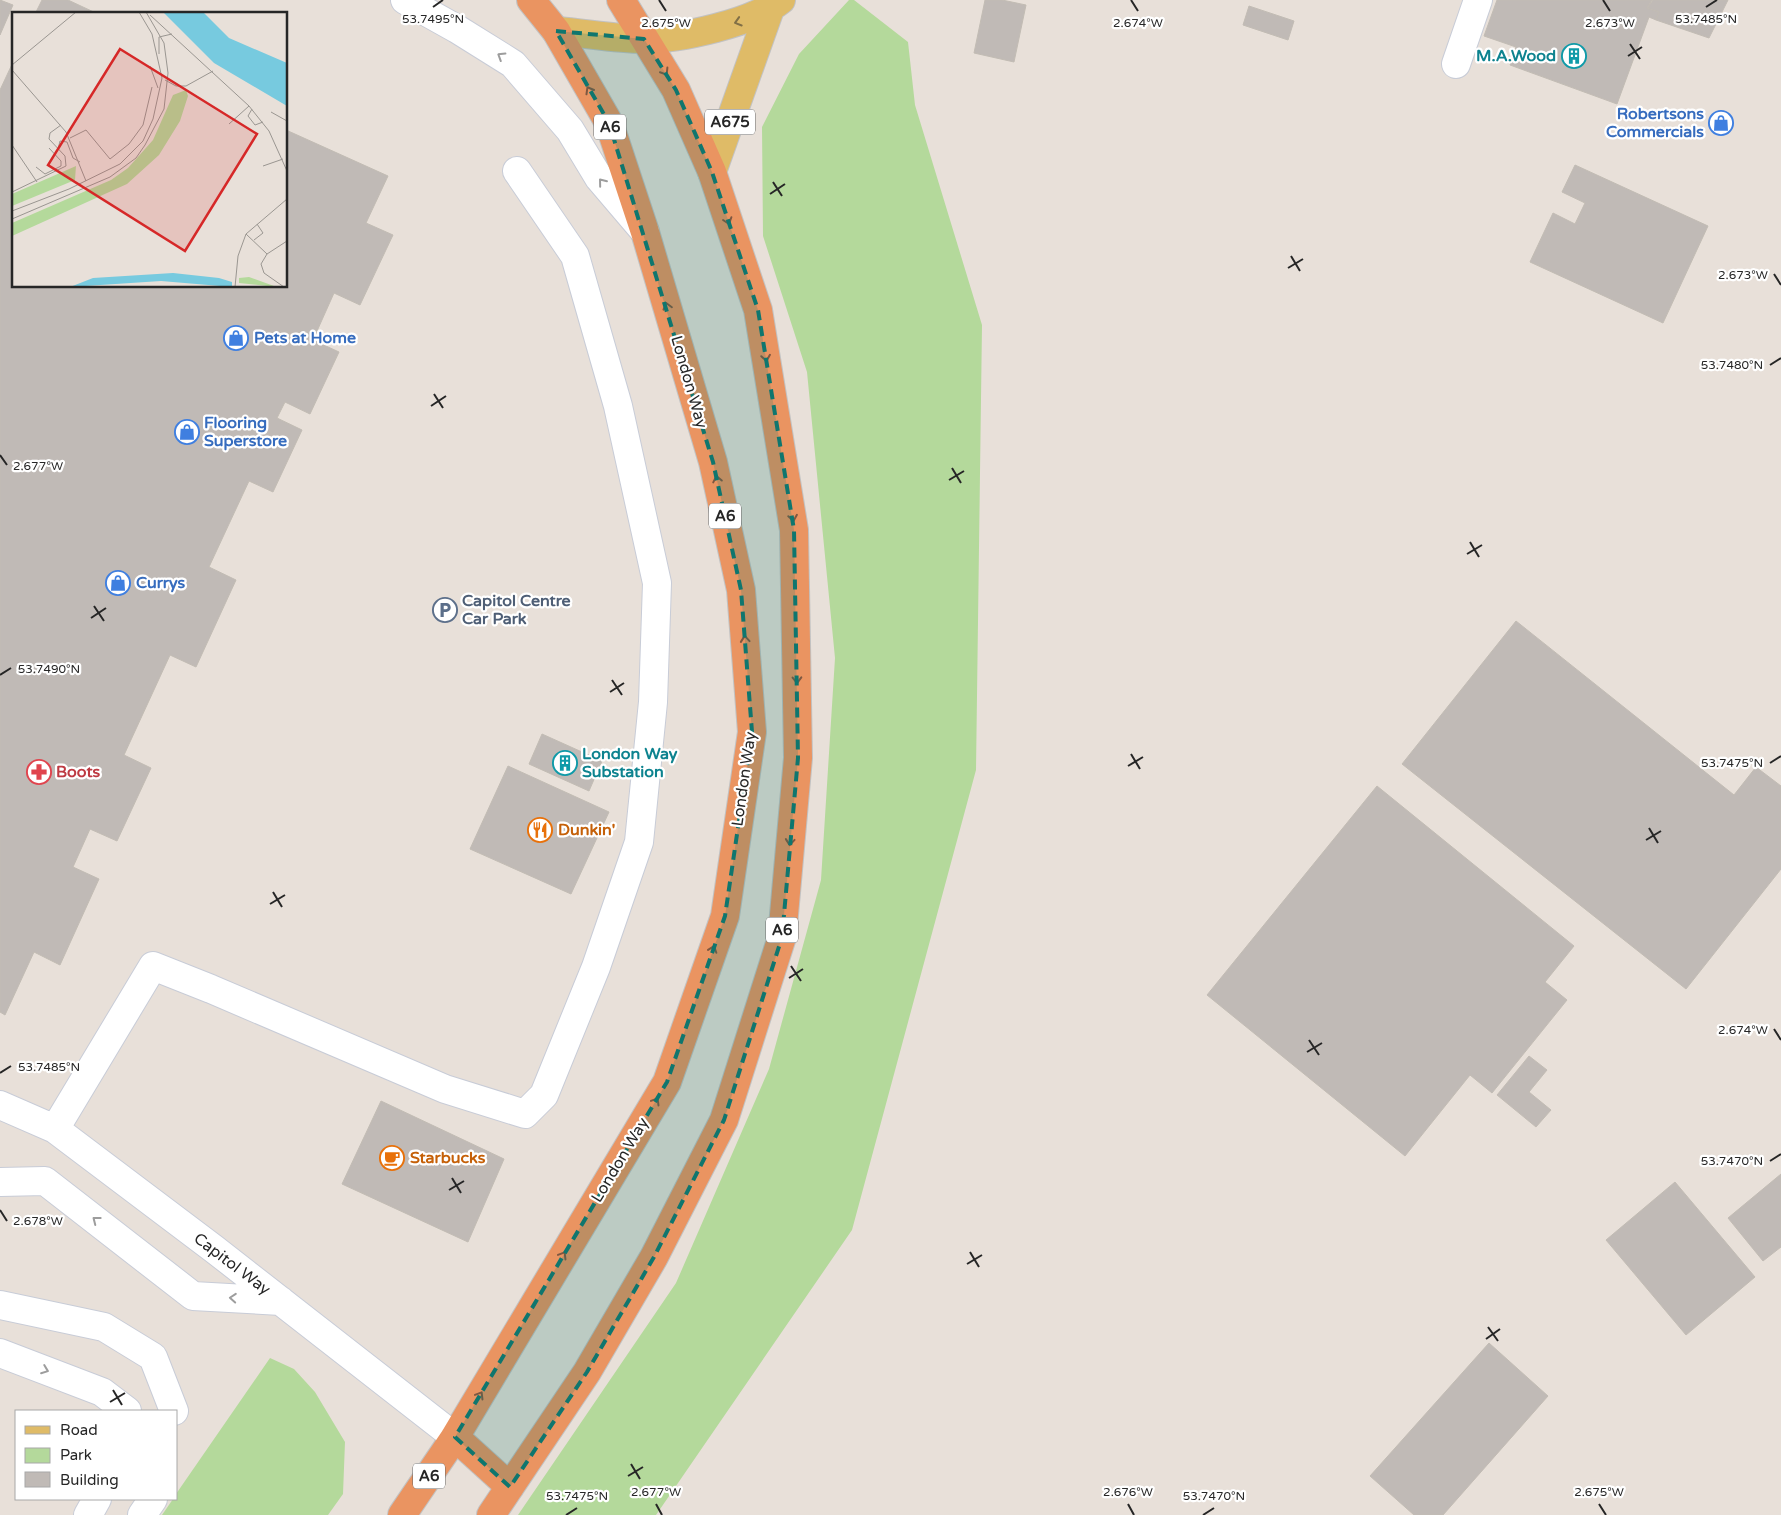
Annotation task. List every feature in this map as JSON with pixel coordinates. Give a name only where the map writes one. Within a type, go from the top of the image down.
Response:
[{"type":"highway","name":"London Way","points":[[402,1515],[455,1437],[667,1082],[725,916],[752,732],[741,590],[713,462],[645,232],[609,123],[556,31],[531,0]]},
{"type":"highway","name":"A6","points":[[491,1515],[587,1372],[649,1265],[724,1120],[782,937],[798,758],[794,530],[758,310],[712,172],[676,90],[622,0]]},
{"type":"highway","points":[[455,1437],[510,1487]]},
{"type":"main road","name":"A675","points":[[556,31],[644,39],[697,32],[741,22],[775,5]]},
{"type":"main road","name":"A675","points":[[712,172],[775,5]]},
{"type":"street","points":[[405,0],[457,29],[513,64],[570,130],[599,178],[645,232]]},
{"type":"street","points":[[1456,64],[1478,0]]},
{"type":"street","points":[[55,1129],[153,966],[445,1088],[525,1114],[544,1095],[596,966],[639,842],[653,702],[657,583],[618,406],[575,256],[518,171]]},
{"type":"street","name":"Capitol Way","points":[[0,1105],[55,1129],[455,1437]]},
{"type":"street","points":[[0,1182],[45,1181],[193,1296],[281,1302]]},
{"type":"street","points":[[3,1303],[104,1327],[154,1357],[174,1410]]},
{"type":"street","points":[[0,1353],[102,1392],[125,1410]]},
{"type":"street","points":[[88,1515],[96,1500]]},
{"type":"street","points":[[142,1515],[152,1500]]},
{"type":"highlighted area","points":[[556,31],[644,39],[676,90],[712,172],[758,310],[794,530],[798,758],[782,937],[724,1120],[654,1257],[587,1372],[510,1487],[455,1437],[667,1082],[725,916],[752,732],[741,590],[713,462],[609,123]]},
{"type":"green space","points":[[849,0],[854,0],[908,42],[915,105],[982,325],[976,770],[852,1230],[656,1515],[518,1515],[676,1283],[769,1069],[821,880],[835,658],[807,372],[763,236],[762,127],[799,54]]},
{"type":"green space","points":[[270,1358],[294,1369],[315,1392],[345,1442],[343,1494],[328,1515],[162,1515],[172,1500],[178,1500],[178,1491]]},
{"type":"building","points":[[0,0],[13,5],[0,35]]},
{"type":"building","points":[[42,0],[68,0],[94,12],[36,12]]},
{"type":"building","points":[[985,0],[1002,0],[1026,5],[1014,62],[974,53]]},
{"type":"building","name":"M.A.Wood","points":[[1497,0],[1652,0],[1647,8],[1659,12],[1656,20],[1649,17],[1617,104],[1510,65],[1516,47],[1484,36]]},
{"type":"building","points":[[1653,0],[1728,0],[1709,38],[1656,20],[1659,12],[1647,8]]},
{"type":"building","points":[[1249,6],[1294,21],[1288,40],[1243,25]]},
{"type":"building","points":[[12,64],[12,288],[288,288],[288,131],[388,176],[366,223],[393,235],[360,305],[334,293],[313,340],[339,352],[310,414],[285,402],[277,418],[302,430],[273,492],[249,481],[209,567],[236,580],[196,667],[170,655],[124,755],[151,768],[117,841],[90,829],[73,867],[99,879],[60,965],[34,952],[5,1015],[0,1012],[0,90]]},
{"type":"building","points":[[1575,165],[1708,226],[1663,323],[1530,262],[1553,213],[1575,224],[1585,203],[1562,192]]},
{"type":"building","points":[[1516,621],[1734,795],[1756,767],[1781,786],[1781,869],[1686,989],[1402,764]]},
{"type":"building","name":"London Way Substation","points":[[542,734],[602,761],[589,791],[529,764]]},
{"type":"building","name":"Dunkin'","points":[[508,766],[609,812],[571,894],[470,849]]},
{"type":"building","points":[[1377,786],[1574,946],[1545,982],[1567,1000],[1492,1093],[1470,1075],[1405,1156],[1207,995]]},
{"type":"building","points":[[1529,1056],[1547,1070],[1529,1092],[1551,1110],[1536,1127],[1497,1095]]},
{"type":"building","points":[[381,1101],[504,1159],[468,1242],[342,1184]]},
{"type":"building","points":[[1781,1174],[1781,1247],[1763,1261],[1728,1218]]},
{"type":"building","points":[[1675,1182],[1755,1277],[1686,1335],[1606,1240]]},
{"type":"building","points":[[1489,1343],[1548,1396],[1443,1515],[1414,1515],[1370,1476]]},
{"type":"place","name":"M.A.Wood","points":[[1574,56]]},
{"type":"place","name":"Robertsons Commercials","points":[[1721,123]]},
{"type":"place","name":"Pets at Home","points":[[236,338]]},
{"type":"place","name":"Flooring Superstore","points":[[187,432]]},
{"type":"place","name":"Currys","points":[[118,583]]},
{"type":"place","name":"Capitol Centre Car Park","points":[[445,610]]},
{"type":"place","name":"London Way Substation","points":[[565,763]]},
{"type":"place","name":"Boots","points":[[39,772]]},
{"type":"place","name":"Dunkin'","points":[[540,830]]},
{"type":"place","name":"Starbucks","points":[[392,1158]]}]
